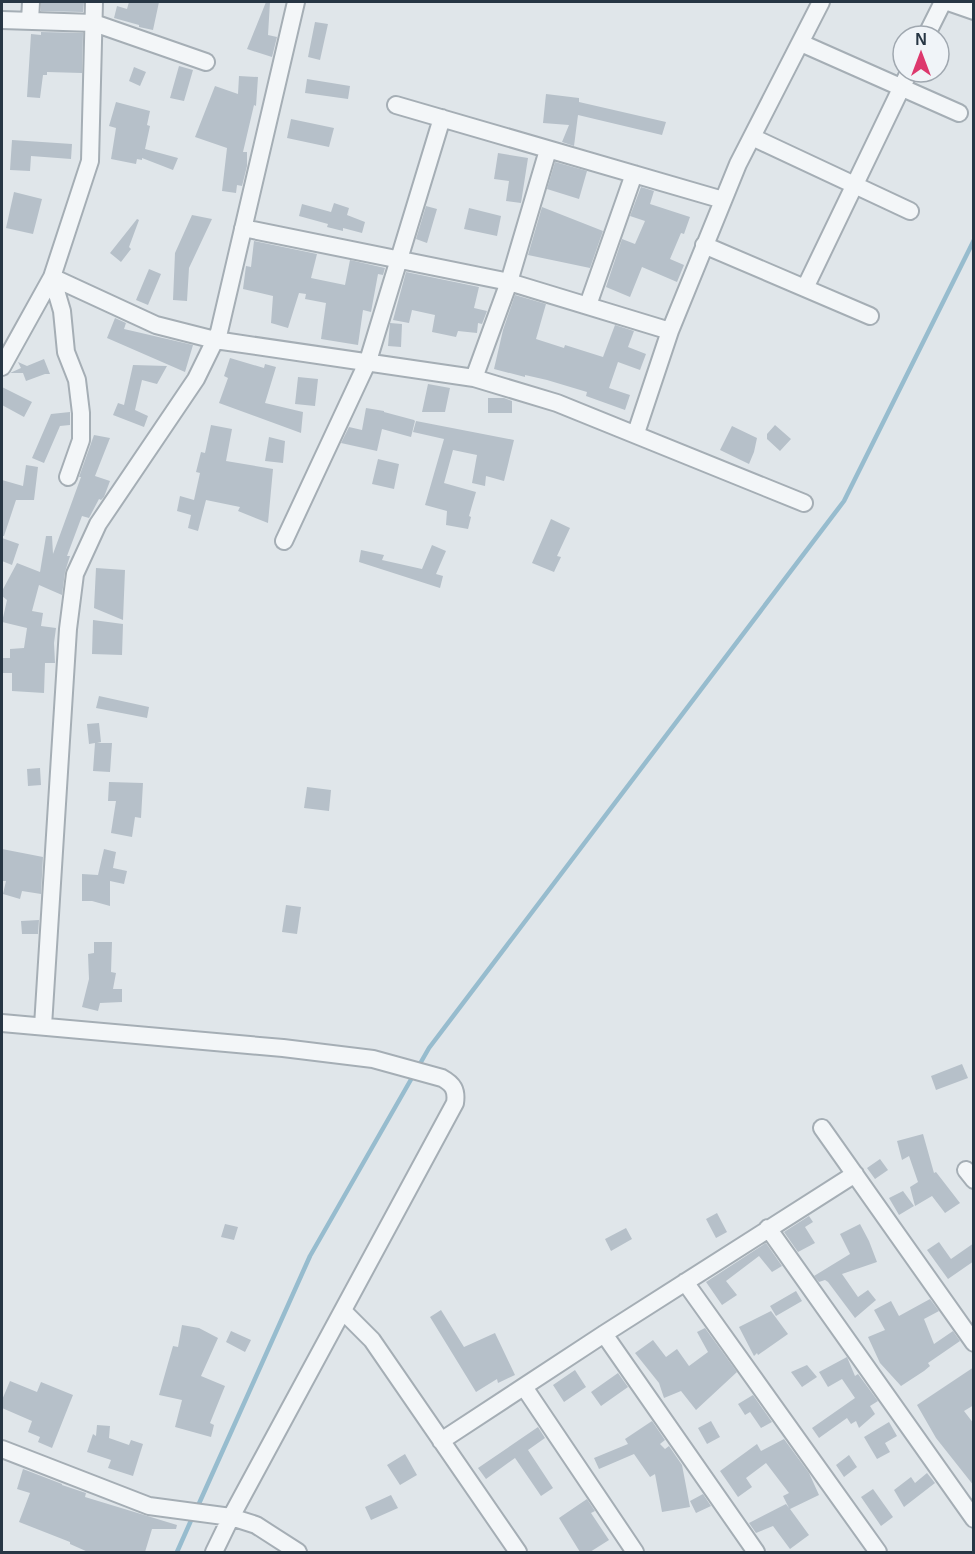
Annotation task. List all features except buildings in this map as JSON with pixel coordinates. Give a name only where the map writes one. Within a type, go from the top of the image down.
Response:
[{"type":"street","points":[[30,21],[31,2]]},
{"type":"street","points":[[2,367],[52,277],[90,162],[94,2]]},
{"type":"street","points":[[43,1026],[68,629],[75,574],[98,524],[196,379],[219,332],[296,2]]},
{"type":"street","points":[[636,433],[670,331],[738,164],[821,2]]},
{"type":"street","points":[[932,24],[943,2]]},
{"type":"street","points":[[948,2],[974,11]]},
{"type":"street","points":[[2,20],[94,23],[206,62]]},
{"type":"street","points":[[801,43],[959,113]]},
{"type":"street","points":[[805,288],[903,84]]},
{"type":"street","points":[[396,105],[723,200]]},
{"type":"street","points":[[284,541],[368,361],[442,118]]},
{"type":"street","points":[[752,137],[910,211]]},
{"type":"street","points":[[474,378],[509,282],[548,150]]},
{"type":"street","points":[[588,305],[634,174]]},
{"type":"street","points":[[243,228],[509,282],[670,331]]},
{"type":"street","points":[[704,245],[870,316]]},
{"type":"street","points":[[52,277],[156,325],[215,340],[474,378],[557,402],[804,502]]},
{"type":"street","points":[[52,277],[62,311],[66,352],[76,380],[81,413],[81,440],[68,477]]},
{"type":"street","points":[[2,1023],[283,1048],[373,1059],[442,1078],[452,1083],[456,1096],[455,1103],[214,1552]]},
{"type":"street","points":[[822,1128],[974,1343]]},
{"type":"street","points":[[441,1441],[855,1174]]},
{"type":"street","points":[[768,1228],[974,1519]]},
{"type":"street","points":[[685,1282],[878,1552]]},
{"type":"street","points":[[343,1311],[372,1340],[518,1552]]},
{"type":"street","points":[[604,1334],[756,1552]]},
{"type":"street","points":[[524,1387],[635,1552]]},
{"type":"street","points":[[2,1449],[149,1506],[231,1517],[256,1525],[298,1552]]},
{"type":"street","points":[[2,1462],[18,1455]]},
{"type":"waterway","points":[[197,1508],[310,1256],[429,1048],[844,501],[974,240]]},
{"type":"waterway","points":[[177,1552],[193,1516]]}]
